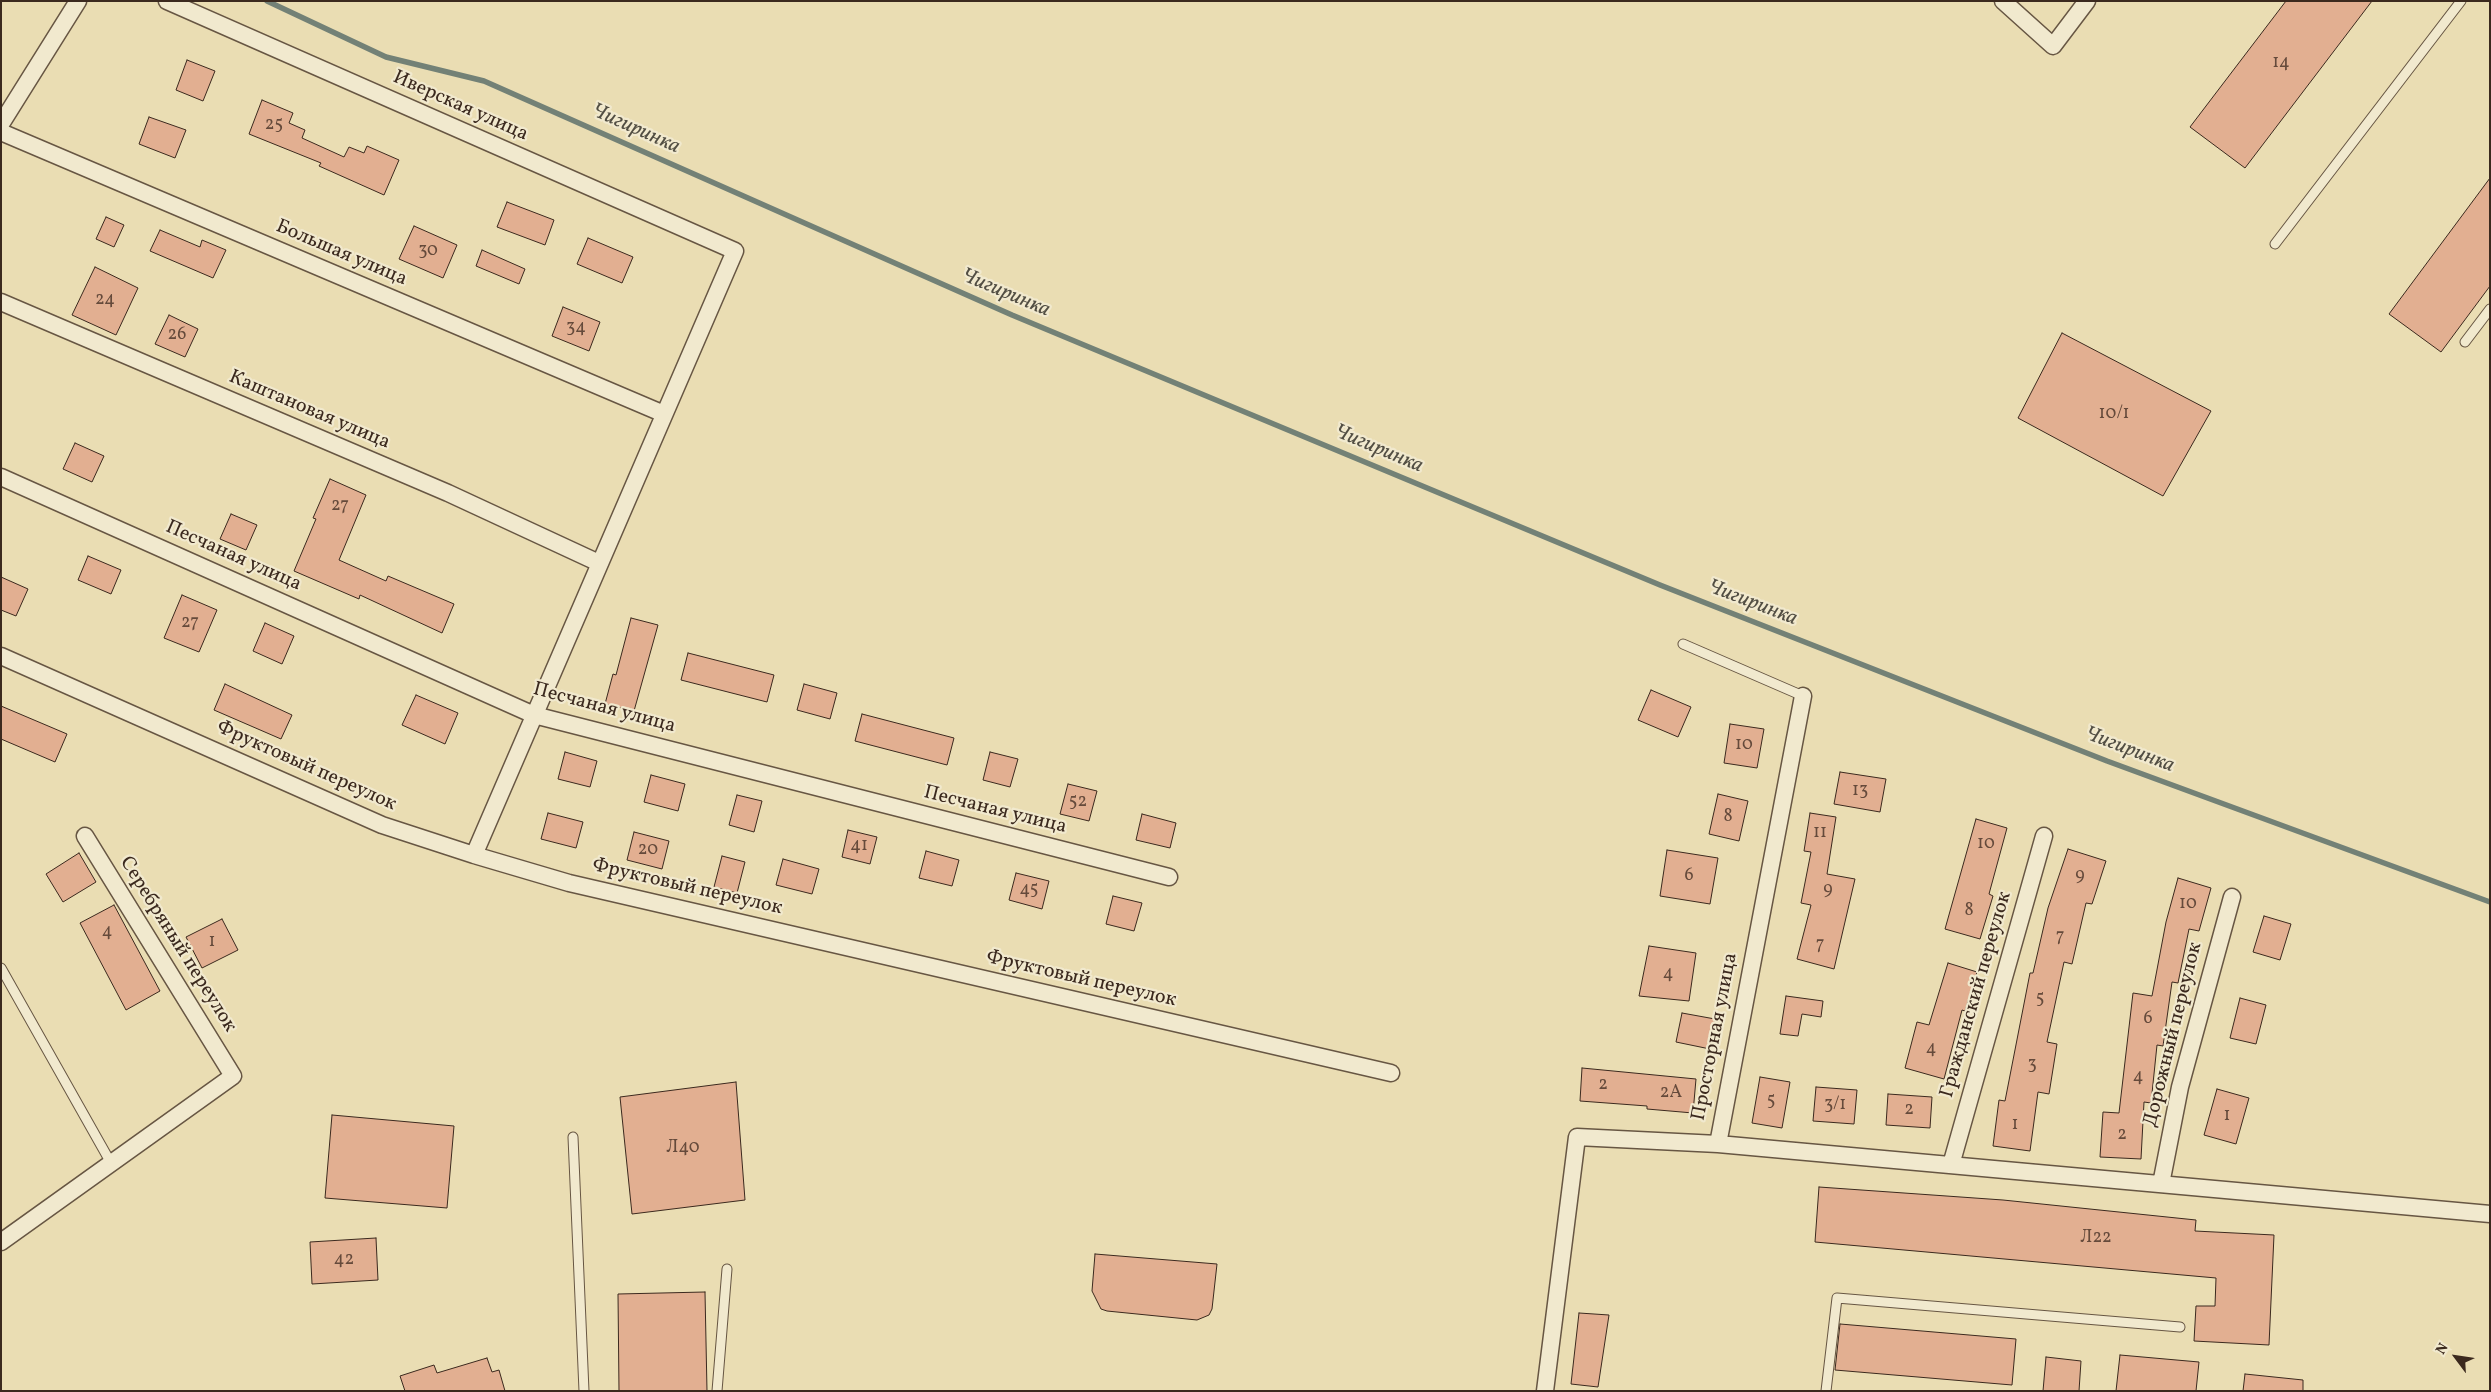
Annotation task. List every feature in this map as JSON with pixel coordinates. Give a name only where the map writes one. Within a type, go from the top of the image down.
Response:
[{"type":"street","points":[[1,124],[78,1]]},
{"type":"street","name":"Иверская улица","points":[[168,1],[734,251],[664,414]]},
{"type":"street","points":[[2003,1],[2053,46],[2087,1]]},
{"type":"street","name":"Большая улица","points":[[1,132],[664,414]]},
{"type":"street","name":"Каштановая улица","points":[[1,302],[448,493],[599,563]]},
{"type":"street","points":[[474,855],[664,414]]},
{"type":"street","name":"Песчаная улица","points":[[1,477],[534,715],[1168,877]]},
{"type":"street","name":"Фруктовый переулок","points":[[1,656],[382,825],[474,855],[569,883],[1391,1073]]},
{"type":"street","name":"Просторная улица","points":[[1545,1391],[1577,1137],[1718,1144],[1803,696]]},
{"type":"street","name":"Серебряный переулок","points":[[85,836],[233,1076],[111,1163]]},
{"type":"street","name":"Гражданский переулок","points":[[1951,1165],[2044,836]]},
{"type":"street","name":"Дорожный переулок","points":[[2161,1184],[2180,1087],[2232,897]]},
{"type":"street","points":[[1718,1144],[2490,1214]]},
{"type":"street","points":[[1,1242],[111,1163]]},
{"type":"lane","points":[[2275,244],[2461,1]]},
{"type":"lane","points":[[2465,342],[2490,309]]},
{"type":"lane","points":[[1683,644],[1803,696]]},
{"type":"lane","points":[[1,968],[111,1163]]},
{"type":"lane","points":[[574,1137],[584,1391]]},
{"type":"lane","points":[[717,1391],[728,1269]]},
{"type":"lane","points":[[1826,1391],[1837,1298],[2180,1327]]},
{"type":"building","points":[[2286,1],[2372,1],[2245,168],[2190,127]]},
{"type":"building","points":[[187,60],[215,71],[203,101],[176,90]]},
{"type":"building","points":[[262,100],[293,113],[289,123],[305,130],[302,138],[344,157],[349,147],[364,153],[367,146],[399,160],[384,195],[319,166],[321,163],[249,134]]},
{"type":"building","points":[[149,117],[186,130],[175,158],[139,144]]},
{"type":"building","points":[[2490,178],[2490,286],[2441,352],[2389,314]]},
{"type":"building","points":[[507,202],[554,220],[545,245],[497,227]]},
{"type":"building","points":[[106,217],[124,225],[114,247],[96,239]]},
{"type":"building","points":[[414,226],[457,245],[443,278],[399,259]]},
{"type":"building","points":[[160,230],[200,247],[202,240],[226,250],[213,278],[150,251]]},
{"type":"building","points":[[588,238],[633,257],[622,283],[577,264]]},
{"type":"building","points":[[482,250],[525,269],[519,284],[476,266]]},
{"type":"building","points":[[95,267],[138,288],[116,335],[72,315]]},
{"type":"building","points":[[563,307],[600,322],[589,351],[552,336]]},
{"type":"building","points":[[169,315],[198,329],[185,357],[155,344]]},
{"type":"building","points":[[2062,333],[2211,411],[2163,496],[2018,418]]},
{"type":"building","points":[[75,443],[104,456],[92,482],[63,469]]},
{"type":"building","points":[[330,479],[366,495],[339,560],[386,581],[388,576],[454,604],[442,633],[360,595],[359,599],[294,571],[316,519],[313,518]]},
{"type":"building","points":[[231,514],[257,525],[246,550],[220,539]]},
{"type":"building","points":[[88,556],[121,570],[111,594],[78,580]]},
{"type":"building","points":[[1,577],[28,589],[16,616],[1,610]]},
{"type":"building","points":[[182,595],[217,610],[199,652],[164,638]]},
{"type":"building","points":[[631,618],[658,625],[634,711],[605,704],[613,674],[616,675]]},
{"type":"building","points":[[265,623],[294,636],[282,664],[253,651]]},
{"type":"building","points":[[688,653],[774,675],[767,702],[681,680]]},
{"type":"building","points":[[225,684],[292,715],[281,739],[214,710]]},
{"type":"building","points":[[804,684],[837,693],[830,719],[797,710]]},
{"type":"building","points":[[1651,690],[1691,707],[1678,737],[1638,720]]},
{"type":"building","points":[[416,695],[458,713],[445,744],[402,725]]},
{"type":"building","points":[[1,706],[67,734],[55,762],[1,739]]},
{"type":"building","points":[[862,714],[954,738],[947,765],[855,741]]},
{"type":"building","points":[[1730,724],[1764,729],[1757,768],[1724,763]]},
{"type":"building","points":[[565,752],[597,761],[590,787],[558,779]]},
{"type":"building","points":[[990,752],[1018,759],[1010,787],[983,780]]},
{"type":"building","points":[[1840,772],[1886,779],[1880,812],[1834,804]]},
{"type":"building","points":[[651,775],[685,784],[678,811],[644,802]]},
{"type":"building","points":[[1068,784],[1097,791],[1089,821],[1060,814]]},
{"type":"building","points":[[1718,794],[1748,801],[1739,841],[1709,834]]},
{"type":"building","points":[[737,795],[762,801],[754,832],[729,825]]},
{"type":"building","points":[[548,813],[583,822],[576,848],[541,839]]},
{"type":"building","points":[[1810,813],[1836,817],[1827,874],[1855,879],[1834,969],[1797,959],[1811,905],[1801,903],[1811,852],[1804,851]]},
{"type":"building","points":[[1142,814],[1176,823],[1170,848],[1136,840]]},
{"type":"building","points":[[1976,819],[2007,828],[1989,894],[1993,896],[1980,939],[1945,929]]},
{"type":"building","points":[[848,830],[877,837],[870,864],[842,857]]},
{"type":"building","points":[[634,832],[669,841],[662,869],[627,860]]},
{"type":"building","points":[[2068,849],[2106,861],[2092,904],[2086,903],[2072,964],[2064,962],[2047,1042],[2057,1044],[2049,1094],[2038,1092],[2030,1151],[1993,1146],[1999,1100],[2005,1101],[2030,973],[2033,973],[2048,908]]},
{"type":"building","points":[[1667,850],[1718,858],[1710,904],[1660,896]]},
{"type":"building","points":[[926,851],[959,860],[952,886],[919,878]]},
{"type":"building","points":[[79,853],[96,882],[63,902],[46,874]]},
{"type":"building","points":[[722,856],[745,862],[737,893],[714,887]]},
{"type":"building","points":[[783,859],[819,869],[812,894],[776,885]]},
{"type":"building","points":[[1016,873],[1049,881],[1042,909],[1009,900]]},
{"type":"building","points":[[2178,878],[2211,888],[2199,931],[2189,929],[2178,983],[2172,982],[2163,1046],[2157,1045],[2151,1103],[2144,1102],[2141,1159],[2100,1157],[2103,1112],[2119,1113],[2133,993],[2152,996],[2166,922]]},
{"type":"building","points":[[1113,896],[1142,903],[1134,931],[1106,924]]},
{"type":"building","points":[[114,905],[160,991],[126,1010],[80,923]]},
{"type":"building","points":[[2264,916],[2291,924],[2280,960],[2253,952]]},
{"type":"building","points":[[222,919],[238,950],[202,968],[186,937]]},
{"type":"building","points":[[1649,946],[1696,953],[1689,1001],[1639,996]]},
{"type":"building","points":[[1948,963],[1977,972],[1965,1011],[1962,1010],[1944,1079],[1905,1068],[1917,1022],[1929,1025]]},
{"type":"building","points":[[1786,996],[1823,1001],[1821,1017],[1802,1014],[1798,1036],[1780,1034]]},
{"type":"building","points":[[2240,998],[2266,1005],[2256,1044],[2230,1038]]},
{"type":"building","points":[[1682,1013],[1715,1019],[1710,1049],[1676,1042]]},
{"type":"building","points":[[1582,1068],[1696,1079],[1693,1113],[1647,1109],[1647,1106],[1580,1101]]},
{"type":"building","points":[[1760,1077],[1790,1082],[1782,1128],[1752,1123]]},
{"type":"building","points":[[736,1082],[745,1200],[632,1214],[620,1097]]},
{"type":"building","points":[[1816,1087],[1857,1090],[1854,1124],[1813,1121]]},
{"type":"building","points":[[2217,1089],[2249,1098],[2236,1144],[2204,1135]]},
{"type":"building","points":[[1888,1094],[1932,1097],[1930,1128],[1886,1125]]},
{"type":"building","points":[[332,1115],[454,1126],[447,1208],[325,1198]]},
{"type":"building","points":[[1819,1187],[2003,1200],[2196,1220],[2195,1231],[2274,1235],[2269,1345],[2194,1341],[2196,1306],[2215,1306],[2216,1278],[1815,1242]]},
{"type":"building","points":[[376,1238],[378,1280],[312,1284],[310,1242]]},
{"type":"building","points":[[1095,1254],[1217,1264],[1212,1309],[1209,1315],[1197,1320],[1101,1309],[1092,1291]]},
{"type":"building","points":[[705,1292],[707,1391],[619,1391],[618,1294]]},
{"type":"building","points":[[1579,1313],[1609,1315],[1598,1387],[1571,1384]]},
{"type":"building","points":[[1840,1324],[2016,1339],[2012,1385],[1835,1370]]},
{"type":"building","points":[[2120,1355],[2199,1362],[2196,1391],[2116,1391]]},
{"type":"building","points":[[2046,1357],[2081,1361],[2079,1391],[2043,1391]]},
{"type":"building","points":[[487,1358],[492,1372],[499,1370],[505,1391],[405,1391],[400,1376],[434,1365],[437,1373]]},
{"type":"building","points":[[2245,1374],[2303,1380],[2303,1391],[2243,1391]]},
{"type":"waterway","name":"Чигиринка","points":[[267,1],[386,57],[484,81],[1012,315],[1660,585],[2107,761],[2490,902]]}]
